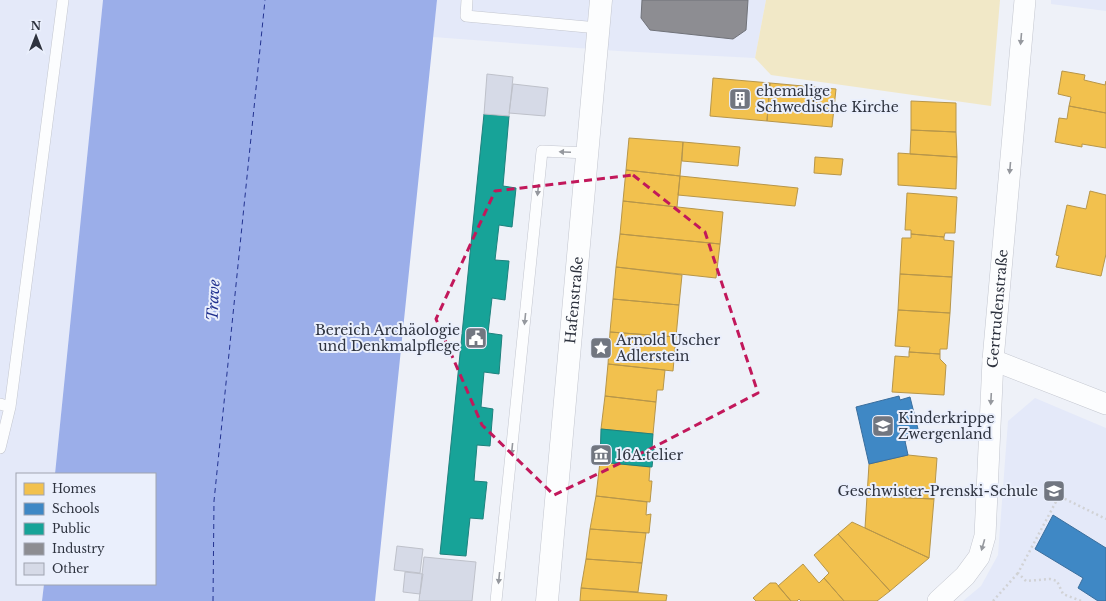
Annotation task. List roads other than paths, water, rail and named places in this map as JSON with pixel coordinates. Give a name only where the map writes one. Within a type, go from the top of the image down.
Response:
[{"type":"main road","name":"Hafenstraße","points":[[547,601],[601,0]]},
{"type":"street","name":"Gertrudenstraße","points":[[938,601],[965,576],[979,557],[985,536],[992,360],[1025,0]]},
{"type":"street","points":[[992,360],[1106,404]]},
{"type":"lane","points":[[0,448],[63,0]]},
{"type":"lane","points":[[467,0],[466,16],[598,28]]},
{"type":"lane","points":[[496,601],[542,151],[587,153]]},
{"type":"water","name":"Trave","points":[[103,0],[437,0],[375,601],[42,601],[44,585],[156,585],[156,473],[55,473]]},
{"type":"place","name":"ehemalige Schwedische Kirche","points":[[740,99]]},
{"type":"place","name":"Bereich Archäologie und Denkmalpflege","points":[[476,338]]},
{"type":"place","name":"Arnold Uscher Adlerstein","points":[[601,348]]},
{"type":"place","name":"Kinderkrippe Zwergenland","points":[[883,426]]},
{"type":"place","name":"16A.telier","points":[[601,455]]},
{"type":"place","name":"Geschwister-Prenski-Schule","points":[[1054,491]]}]
